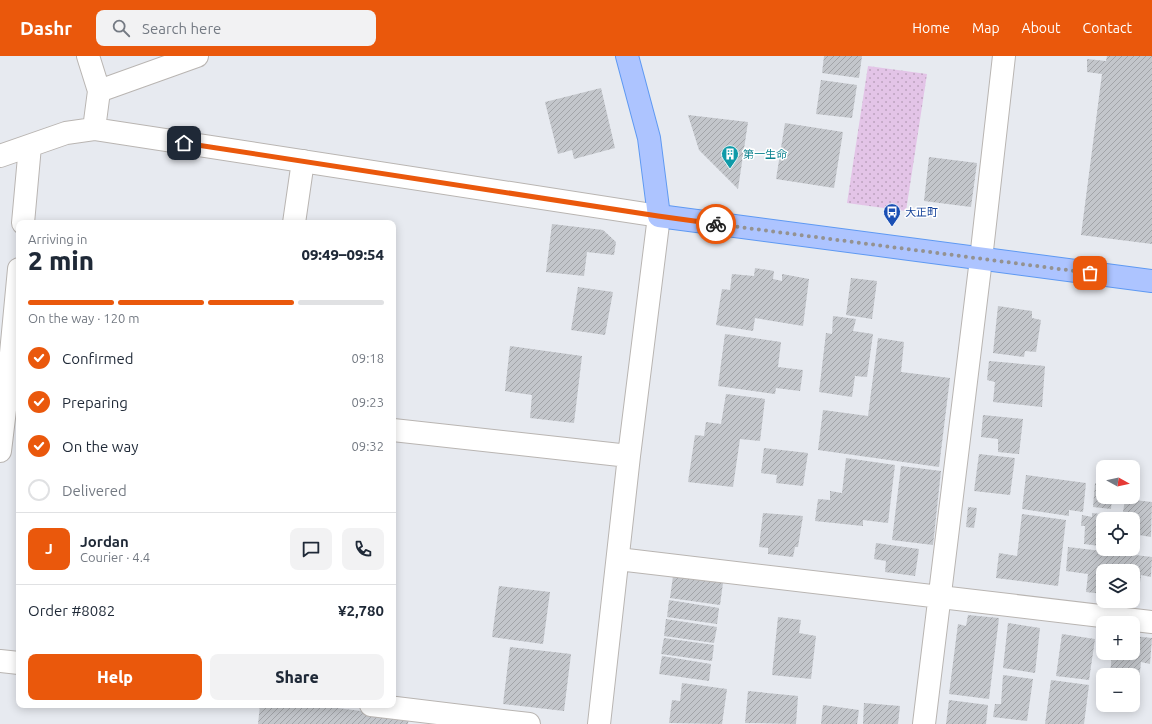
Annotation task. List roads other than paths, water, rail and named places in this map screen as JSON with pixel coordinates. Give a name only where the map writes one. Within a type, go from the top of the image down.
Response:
[{"type":"main road","points":[[626,56],[649,138],[658,216],[1152,281]]},
{"type":"street","points":[[88,56],[99,91],[94,129]]},
{"type":"street","points":[[99,91],[196,56]]},
{"type":"street","points":[[924,724],[981,259],[1004,56]]},
{"type":"street","points":[[0,156],[66,133],[94,129],[658,216],[628,456],[599,724]]},
{"type":"street","points":[[23,220],[30,146]]},
{"type":"street","points":[[294,220],[303,161]]},
{"type":"street","points":[[0,451],[14,385],[16,339]]},
{"type":"street","points":[[396,430],[628,456]]},
{"type":"street","points":[[618,559],[1152,622]]},
{"type":"street","points":[[0,660],[16,663]]},
{"type":"street","points":[[396,708],[529,724]]},
{"type":"place","name":"第一生命","points":[[730,169]]},
{"type":"place","name":"大正町","points":[[892,227]]}]
